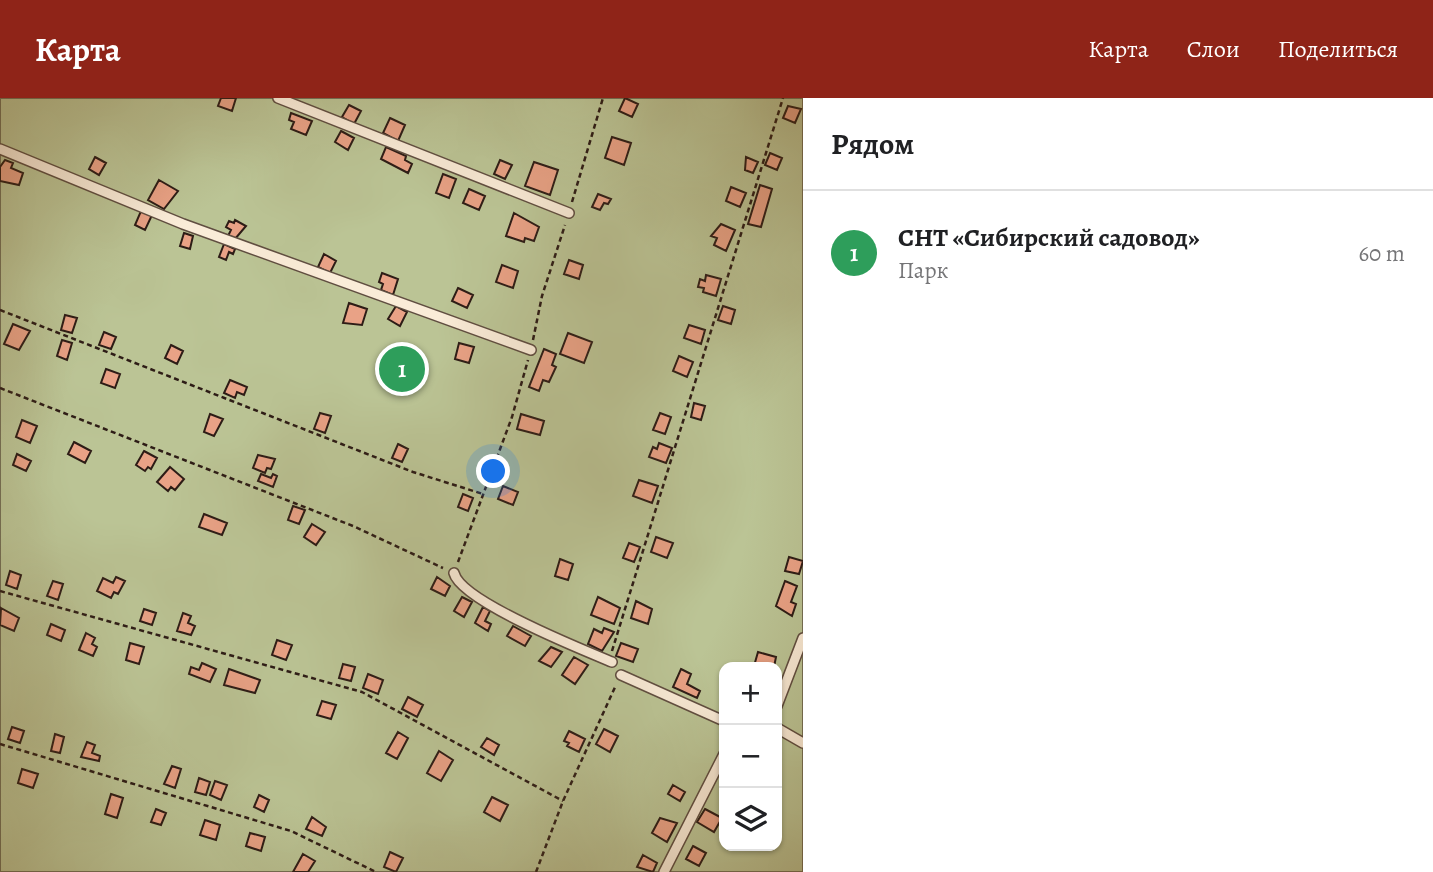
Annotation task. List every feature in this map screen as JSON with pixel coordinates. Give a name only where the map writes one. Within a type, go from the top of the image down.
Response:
[{"type":"lane","points":[[278,98],[569,213]]},
{"type":"lane","points":[[0,149],[183,224],[531,350]]},
{"type":"lane","points":[[454,573],[469,593],[564,643],[612,662]]},
{"type":"lane","points":[[782,693],[803,638]]},
{"type":"lane","points":[[621,675],[719,719]]},
{"type":"lane","points":[[782,731],[803,744]]},
{"type":"lane","points":[[664,872],[719,764]]},
{"type":"path","points":[[0,388],[353,526],[454,573],[512,417],[531,350],[542,296],[603,98]]},
{"type":"path","points":[[612,662],[612,648],[783,98]]},
{"type":"path","points":[[0,310],[414,472],[483,494]]},
{"type":"path","points":[[0,591],[362,692],[563,801]]},
{"type":"path","points":[[536,872],[563,801],[621,675]]},
{"type":"path","points":[[0,744],[291,831],[376,872]]},
{"type":"green space","points":[[0,98],[803,98],[803,872],[0,872]]},
{"type":"building","points":[[221,98],[236,98],[232,111],[218,106]]},
{"type":"building","points":[[625,98],[638,104],[632,117],[619,111]]},
{"type":"building","points":[[349,105],[361,111],[354,124],[342,117]]},
{"type":"building","points":[[788,106],[801,109],[795,123],[783,118]]},
{"type":"building","points":[[291,113],[312,121],[306,135],[291,129],[294,122],[289,120]]},
{"type":"building","points":[[390,118],[405,125],[398,141],[383,133]]},
{"type":"building","points":[[341,131],[354,138],[348,150],[335,142]]},
{"type":"building","points":[[612,137],[631,143],[624,165],[605,158]]},
{"type":"building","points":[[386,147],[406,156],[405,160],[412,164],[408,173],[381,159]]},
{"type":"building","points":[[770,153],[782,158],[777,170],[765,165]]},
{"type":"building","points":[[95,157],[106,163],[99,175],[89,169]]},
{"type":"building","points":[[746,157],[758,162],[753,173],[745,170]]},
{"type":"building","points":[[5,160],[13,163],[11,168],[23,173],[19,185],[0,181],[0,167]]},
{"type":"building","points":[[500,160],[512,165],[505,179],[494,174]]},
{"type":"building","points":[[534,162],[558,170],[550,195],[525,186]]},
{"type":"building","points":[[443,174],[456,179],[449,198],[436,193]]},
{"type":"building","points":[[159,180],[178,191],[164,209],[148,200]]},
{"type":"building","points":[[760,185],[772,189],[761,227],[748,224]]},
{"type":"building","points":[[731,187],[746,193],[740,207],[726,201]]},
{"type":"building","points":[[469,189],[485,196],[479,210],[463,203]]},
{"type":"building","points":[[598,194],[611,199],[608,204],[604,203],[600,210],[592,207]]},
{"type":"building","points":[[141,211],[152,215],[145,230],[135,225]]},
{"type":"building","points":[[514,213],[539,227],[534,241],[525,238],[524,242],[506,236]]},
{"type":"building","points":[[235,220],[246,226],[235,239],[228,236],[231,230],[226,227],[229,221],[234,223]]},
{"type":"building","points":[[721,224],[735,230],[726,251],[714,245],[717,238],[711,236]]},
{"type":"building","points":[[184,233],[193,236],[190,249],[180,246]]},
{"type":"building","points":[[224,244],[235,249],[233,254],[229,252],[226,260],[219,257]]},
{"type":"building","points":[[324,254],[336,261],[330,273],[318,267]]},
{"type":"building","points":[[569,260],[583,265],[579,279],[564,274]]},
{"type":"building","points":[[502,265],[518,271],[513,288],[496,282]]},
{"type":"building","points":[[382,273],[398,279],[393,295],[381,290],[383,284],[379,282]]},
{"type":"building","points":[[706,275],[721,279],[716,296],[703,292],[704,288],[698,287],[700,279],[705,281]]},
{"type":"building","points":[[458,288],[473,295],[467,308],[452,301]]},
{"type":"building","points":[[349,303],[367,309],[362,325],[343,323]]},
{"type":"building","points":[[396,306],[407,312],[400,326],[388,319]]},
{"type":"building","points":[[723,306],[735,310],[731,324],[718,320]]},
{"type":"building","points":[[65,315],[77,318],[72,333],[61,330]]},
{"type":"building","points":[[13,324],[30,331],[19,350],[4,344]]},
{"type":"building","points":[[689,325],[705,330],[701,344],[684,338]]},
{"type":"building","points":[[104,332],[116,337],[111,349],[99,345]]},
{"type":"building","points":[[568,333],[592,342],[584,363],[560,354]]},
{"type":"building","points":[[62,340],[72,343],[67,360],[57,356]]},
{"type":"building","points":[[459,343],[474,347],[469,363],[455,359]]},
{"type":"building","points":[[171,345],[183,351],[177,364],[165,358]]},
{"type":"building","points":[[544,349],[556,354],[552,365],[556,367],[549,382],[543,380],[539,391],[529,387]]},
{"type":"building","points":[[679,356],[693,362],[687,377],[673,371]]},
{"type":"building","points":[[106,369],[120,374],[115,388],[101,383]]},
{"type":"building","points":[[230,380],[247,387],[244,395],[237,392],[235,398],[224,393]]},
{"type":"building","points":[[694,403],[705,406],[701,420],[691,417]]},
{"type":"building","points":[[320,413],[331,416],[325,433],[314,429]]},
{"type":"building","points":[[660,413],[671,417],[665,434],[653,430]]},
{"type":"building","points":[[210,414],[223,419],[214,436],[204,432]]},
{"type":"building","points":[[521,414],[544,421],[540,435],[517,429]]},
{"type":"building","points":[[22,420],[37,426],[30,443],[16,437]]},
{"type":"building","points":[[74,442],[91,451],[85,463],[68,454]]},
{"type":"building","points":[[659,443],[672,448],[666,463],[649,457],[653,447],[657,449]]},
{"type":"building","points":[[398,444],[408,449],[402,462],[392,458]]},
{"type":"building","points":[[144,451],[157,458],[151,469],[148,467],[145,471],[136,465]]},
{"type":"building","points":[[17,454],[31,461],[26,471],[13,465]]},
{"type":"building","points":[[258,455],[275,459],[271,469],[267,468],[265,473],[253,468]]},
{"type":"building","points":[[170,467],[184,479],[175,490],[171,487],[168,491],[157,482]]},
{"type":"building","points":[[261,474],[271,478],[273,474],[277,476],[273,487],[258,481]]},
{"type":"building","points":[[639,480],[658,486],[652,503],[633,496]]},
{"type":"building","points":[[503,486],[518,492],[513,505],[498,499]]},
{"type":"building","points":[[463,494],[473,498],[468,511],[458,507]]},
{"type":"building","points":[[293,506],[305,510],[299,524],[288,520]]},
{"type":"building","points":[[204,514],[227,523],[222,535],[199,527]]},
{"type":"building","points":[[312,524],[325,532],[316,545],[304,537]]},
{"type":"building","points":[[656,537],[673,543],[667,558],[651,552]]},
{"type":"building","points":[[629,543],[640,547],[634,562],[623,558]]},
{"type":"building","points":[[789,557],[803,561],[799,574],[785,571]]},
{"type":"building","points":[[560,559],[573,564],[568,580],[555,576]]},
{"type":"building","points":[[10,571],[21,575],[17,589],[6,585]]},
{"type":"building","points":[[116,577],[125,581],[118,594],[114,592],[111,598],[97,591],[103,578],[113,583]]},
{"type":"building","points":[[437,577],[450,586],[445,596],[431,589]]},
{"type":"building","points":[[53,581],[63,584],[58,600],[47,596]]},
{"type":"building","points":[[785,581],[797,586],[791,602],[796,604],[792,616],[776,606]]},
{"type":"building","points":[[462,597],[472,602],[464,617],[454,611]]},
{"type":"building","points":[[598,597],[620,608],[614,624],[591,615]]},
{"type":"building","points":[[636,601],[652,609],[648,624],[631,618]]},
{"type":"building","points":[[483,607],[490,611],[485,621],[491,624],[488,631],[475,623]]},
{"type":"building","points":[[1,608],[19,618],[14,631],[0,625]]},
{"type":"building","points":[[144,609],[156,613],[152,625],[140,621]]},
{"type":"building","points":[[183,613],[191,616],[188,623],[195,626],[191,635],[177,631]]},
{"type":"building","points":[[51,624],[65,630],[61,641],[47,635]]},
{"type":"building","points":[[513,626],[531,636],[525,646],[507,636]]},
{"type":"building","points":[[604,628],[614,632],[602,651],[588,644],[594,629],[602,633]]},
{"type":"building","points":[[86,633],[95,638],[92,644],[97,647],[93,656],[79,650]]},
{"type":"building","points":[[277,640],[292,645],[286,660],[272,655]]},
{"type":"building","points":[[130,643],[144,647],[139,664],[126,660]]},
{"type":"building","points":[[621,643],[638,649],[633,662],[616,656]]},
{"type":"building","points":[[551,647],[562,652],[551,667],[539,661]]},
{"type":"building","points":[[758,652],[776,657],[775,662],[755,662]]},
{"type":"building","points":[[574,657],[588,665],[575,684],[562,675]]},
{"type":"building","points":[[202,663],[216,669],[210,682],[189,674],[191,667],[199,670]]},
{"type":"building","points":[[343,664],[355,667],[351,681],[339,678]]},
{"type":"building","points":[[229,669],[260,680],[255,693],[224,685]]},
{"type":"building","points":[[681,669],[691,674],[687,684],[700,691],[697,698],[673,687]]},
{"type":"building","points":[[368,674],[383,680],[378,694],[363,688]]},
{"type":"building","points":[[408,697],[423,705],[417,717],[402,709]]},
{"type":"building","points":[[322,701],[336,705],[331,719],[317,715]]},
{"type":"building","points":[[12,727],[24,731],[20,743],[8,739]]},
{"type":"building","points":[[604,729],[618,736],[610,752],[596,744]]},
{"type":"building","points":[[569,731],[585,739],[579,752],[567,746],[569,743],[564,741]]},
{"type":"building","points":[[398,732],[408,738],[397,759],[386,753]]},
{"type":"building","points":[[55,734],[64,737],[60,753],[51,751]]},
{"type":"building","points":[[487,738],[499,745],[494,755],[481,747]]},
{"type":"building","points":[[87,742],[95,745],[92,753],[100,756],[99,761],[81,757]]},
{"type":"building","points":[[439,751],[453,760],[441,781],[427,773]]},
{"type":"building","points":[[172,766],[181,769],[175,788],[164,784]]},
{"type":"building","points":[[22,769],[38,774],[33,788],[18,783]]},
{"type":"building","points":[[199,778],[210,782],[206,795],[195,792]]},
{"type":"building","points":[[215,781],[227,785],[221,800],[210,795]]},
{"type":"building","points":[[673,785],[685,792],[680,801],[668,794]]},
{"type":"building","points":[[111,794],[123,798],[117,818],[105,814]]},
{"type":"building","points":[[259,795],[269,800],[264,812],[254,807]]},
{"type":"building","points":[[492,797],[508,805],[500,821],[484,812]]},
{"type":"building","points":[[156,809],[166,813],[161,825],[151,822]]},
{"type":"building","points":[[705,809],[719,816],[714,832],[697,822]]},
{"type":"building","points":[[312,817],[326,827],[322,836],[306,829]]},
{"type":"building","points":[[660,818],[677,823],[667,842],[652,833]]},
{"type":"building","points":[[205,820],[220,825],[216,840],[200,835]]},
{"type":"building","points":[[250,833],[265,837],[261,851],[246,846]]},
{"type":"building","points":[[693,846],[706,853],[699,866],[686,859]]},
{"type":"building","points":[[390,852],[403,858],[396,872],[384,867]]},
{"type":"building","points":[[303,854],[315,861],[308,872],[293,872]]},
{"type":"building","points":[[643,855],[657,863],[653,872],[637,867]]},
{"type":"place","name":"СНТ «Сибирский садовод»","points":[[402,369]]}]
